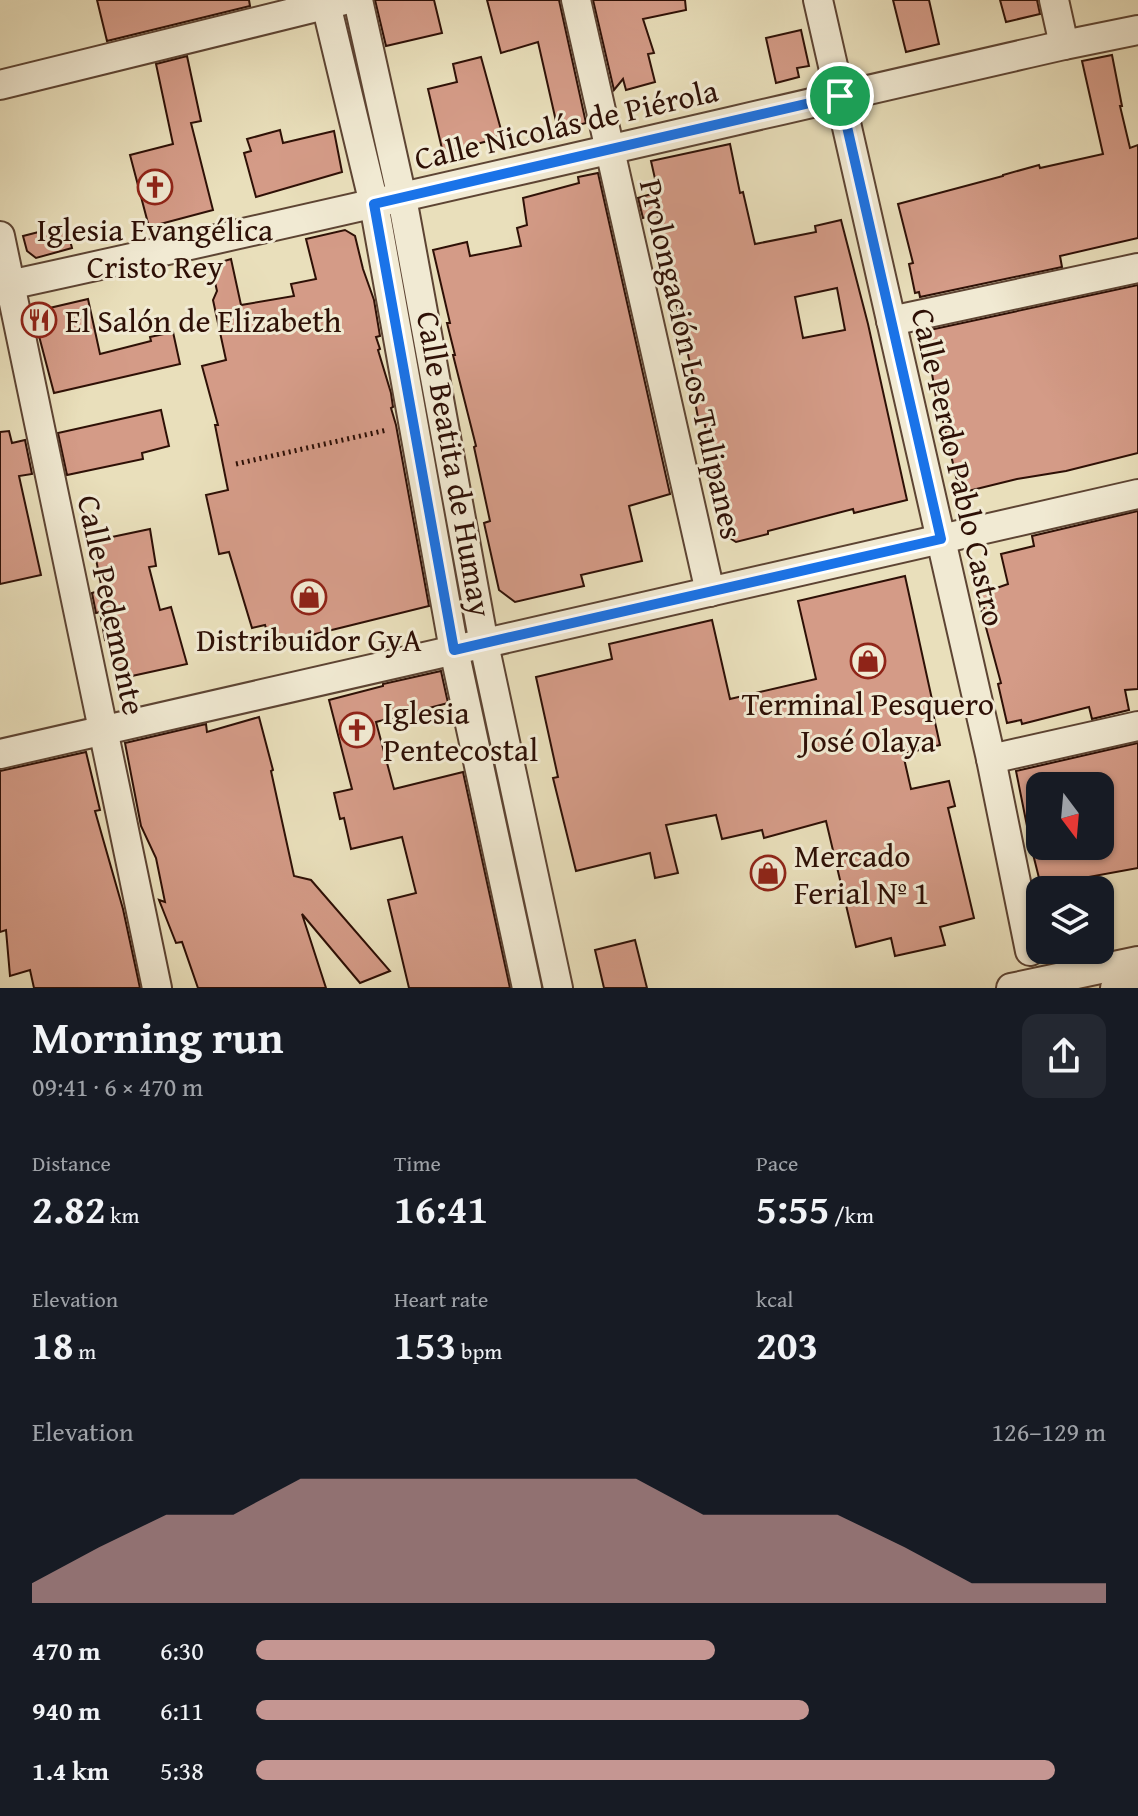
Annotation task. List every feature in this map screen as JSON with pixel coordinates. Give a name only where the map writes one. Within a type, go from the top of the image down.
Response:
[{"type":"street","name":"Calle Beatita de Humay","points":[[358,0],[402,198],[484,644],[558,988]]},
{"type":"street","name":"Prolongación Los Tulipanes","points":[[576,0],[710,592]]},
{"type":"street","name":"Calle Perdo Pablo Castro","points":[[818,0],[991,759],[1026,931]]},
{"type":"street","points":[[1054,0],[1064,45]]},
{"type":"street","name":"Calle Beatita de Humay","points":[[332,1],[374,204],[454,650],[527,988]]},
{"type":"street","points":[[0,85],[332,1]]},
{"type":"street","name":"Calle Nicolás de Piérola","points":[[5,286],[1138,30]]},
{"type":"street","name":"Calle Pedemonte","points":[[0,236],[5,286],[157,988]]},
{"type":"street","points":[[891,321],[1138,268]]},
{"type":"street","points":[[0,754],[1138,494]]},
{"type":"street","points":[[991,759],[1138,726]]},
{"type":"street","points":[[1026,964],[1020,987],[1054,983],[1138,961]]},
{"type":"street","points":[[1045,964],[1050,968],[1054,983]]},
{"type":"street","points":[[1115,988],[1138,984]]},
{"type":"path","points":[[236,464],[413,424]]},
{"type":"building","points":[[97,0],[249,0],[250,6],[107,41]]},
{"type":"building","points":[[375,0],[434,0],[442,33],[386,46]]},
{"type":"building","points":[[487,0],[559,0],[586,123],[558,130],[538,42],[501,53]]},
{"type":"building","points":[[593,0],[685,0],[686,10],[643,19],[654,53],[648,54],[655,82],[626,90],[623,79],[614,90]]},
{"type":"building","points":[[893,0],[929,0],[939,44],[906,52]]},
{"type":"building","points":[[1000,0],[1037,0],[1040,14],[1006,22]]},
{"type":"building","points":[[801,30],[809,66],[797,68],[799,77],[776,83],[766,38]]},
{"type":"building","points":[[1112,55],[1130,148],[1138,145],[1138,238],[1060,256],[1062,267],[920,297],[919,292],[915,293],[909,264],[913,263],[898,204],[1039,165],[1040,168],[1103,154],[1082,61]]},
{"type":"building","points":[[187,56],[201,121],[191,123],[213,210],[149,227],[130,155],[173,144],[156,64]]},
{"type":"building","points":[[481,57],[503,137],[443,153],[428,89],[457,82],[453,64]]},
{"type":"building","points":[[280,130],[283,143],[334,131],[342,172],[256,197],[244,153],[251,151],[247,139]]},
{"type":"building","points":[[730,144],[755,244],[816,232],[815,226],[841,220],[868,324],[907,500],[854,513],[853,509],[736,542],[720,532],[709,481],[716,479],[712,456],[703,417],[698,418],[693,390],[696,389],[674,294],[677,294],[657,214],[643,218],[638,198],[658,192],[651,161]],"holes":[[[837,288],[845,330],[803,338],[795,297]]]},
{"type":"building","points":[[598,173],[670,494],[629,506],[642,561],[581,575],[584,586],[515,602],[499,590],[484,523],[490,521],[476,446],[453,355],[447,323],[450,323],[433,250],[467,242],[470,256],[521,246],[517,228],[527,225],[523,198],[579,183],[578,177]]},
{"type":"building","points":[[66,225],[72,248],[36,258],[27,251],[23,236]]},
{"type":"building","points":[[345,230],[355,236],[374,300],[380,336],[376,337],[378,350],[391,393],[391,408],[429,606],[271,645],[265,625],[252,628],[229,552],[219,554],[206,495],[228,490],[215,425],[218,425],[202,366],[226,360],[213,300],[217,291],[211,265],[231,259],[241,305],[294,296],[291,284],[316,279],[306,239]]},
{"type":"building","points":[[1138,285],[1138,453],[960,493],[938,410],[925,331]]},
{"type":"building","points":[[88,299],[100,354],[173,332],[180,364],[54,393],[34,317],[41,310]]},
{"type":"building","points":[[161,410],[169,446],[142,453],[143,459],[67,475],[58,433]]},
{"type":"building","points":[[9,431],[12,443],[25,440],[32,474],[19,476],[41,575],[0,584],[0,432]]},
{"type":"building","points":[[1138,511],[1138,689],[1125,690],[1129,710],[1092,719],[1089,707],[1022,724],[1021,720],[1007,723],[998,684],[1001,683],[979,594],[1008,584],[1001,554],[1034,546],[1032,536]]},
{"type":"building","points":[[150,529],[156,566],[149,567],[160,610],[171,607],[187,664],[118,679],[109,639],[105,640],[100,612],[96,613],[92,593],[102,590],[96,559],[88,542]]},
{"type":"building","points":[[905,576],[940,745],[903,754],[911,789],[949,781],[955,806],[948,808],[974,918],[940,927],[945,945],[895,956],[891,938],[856,947],[826,821],[764,838],[762,830],[722,839],[716,815],[666,825],[678,873],[655,878],[650,853],[576,871],[553,778],[558,777],[536,677],[612,659],[609,644],[712,620],[730,699],[816,679],[798,601]]},
{"type":"building","points":[[441,671],[448,703],[376,722],[394,789],[463,772],[510,988],[409,988],[388,900],[416,893],[402,837],[351,849],[334,793],[352,789],[329,700]]},
{"type":"building","points":[[259,717],[294,876],[311,880],[390,971],[360,983],[302,914],[326,988],[198,988],[182,942],[176,943],[159,900],[165,902],[156,858],[141,826],[125,743],[206,724],[207,732]]},
{"type":"building","points":[[1138,743],[1138,868],[1094,876],[1038,876],[1034,860],[1114,860],[1114,772],[1026,772],[1026,821],[1016,771]]},
{"type":"building","points":[[86,752],[100,810],[95,811],[123,909],[140,988],[34,988],[30,970],[10,976],[6,930],[0,932],[0,771]]},
{"type":"building","points":[[635,940],[647,988],[604,988],[595,950]]},
{"type":"place","name":"Iglesia Evangélica Cristo Rey","points":[[155,187]]},
{"type":"place","name":"El Salón de Elizabeth","points":[[39,320]]},
{"type":"place","name":"Distribuidor GyA","points":[[309,597]]},
{"type":"place","name":"Terminal Pesquero José Olaya","points":[[868,661]]},
{"type":"place","name":"Iglesia Pentecostal","points":[[357,730]]},
{"type":"place","name":"Mercado Ferial Nº 1","points":[[768,873]]},
{"type":"route","points":[[840,96],[941,539],[454,650],[374,204],[840,96]]}]
